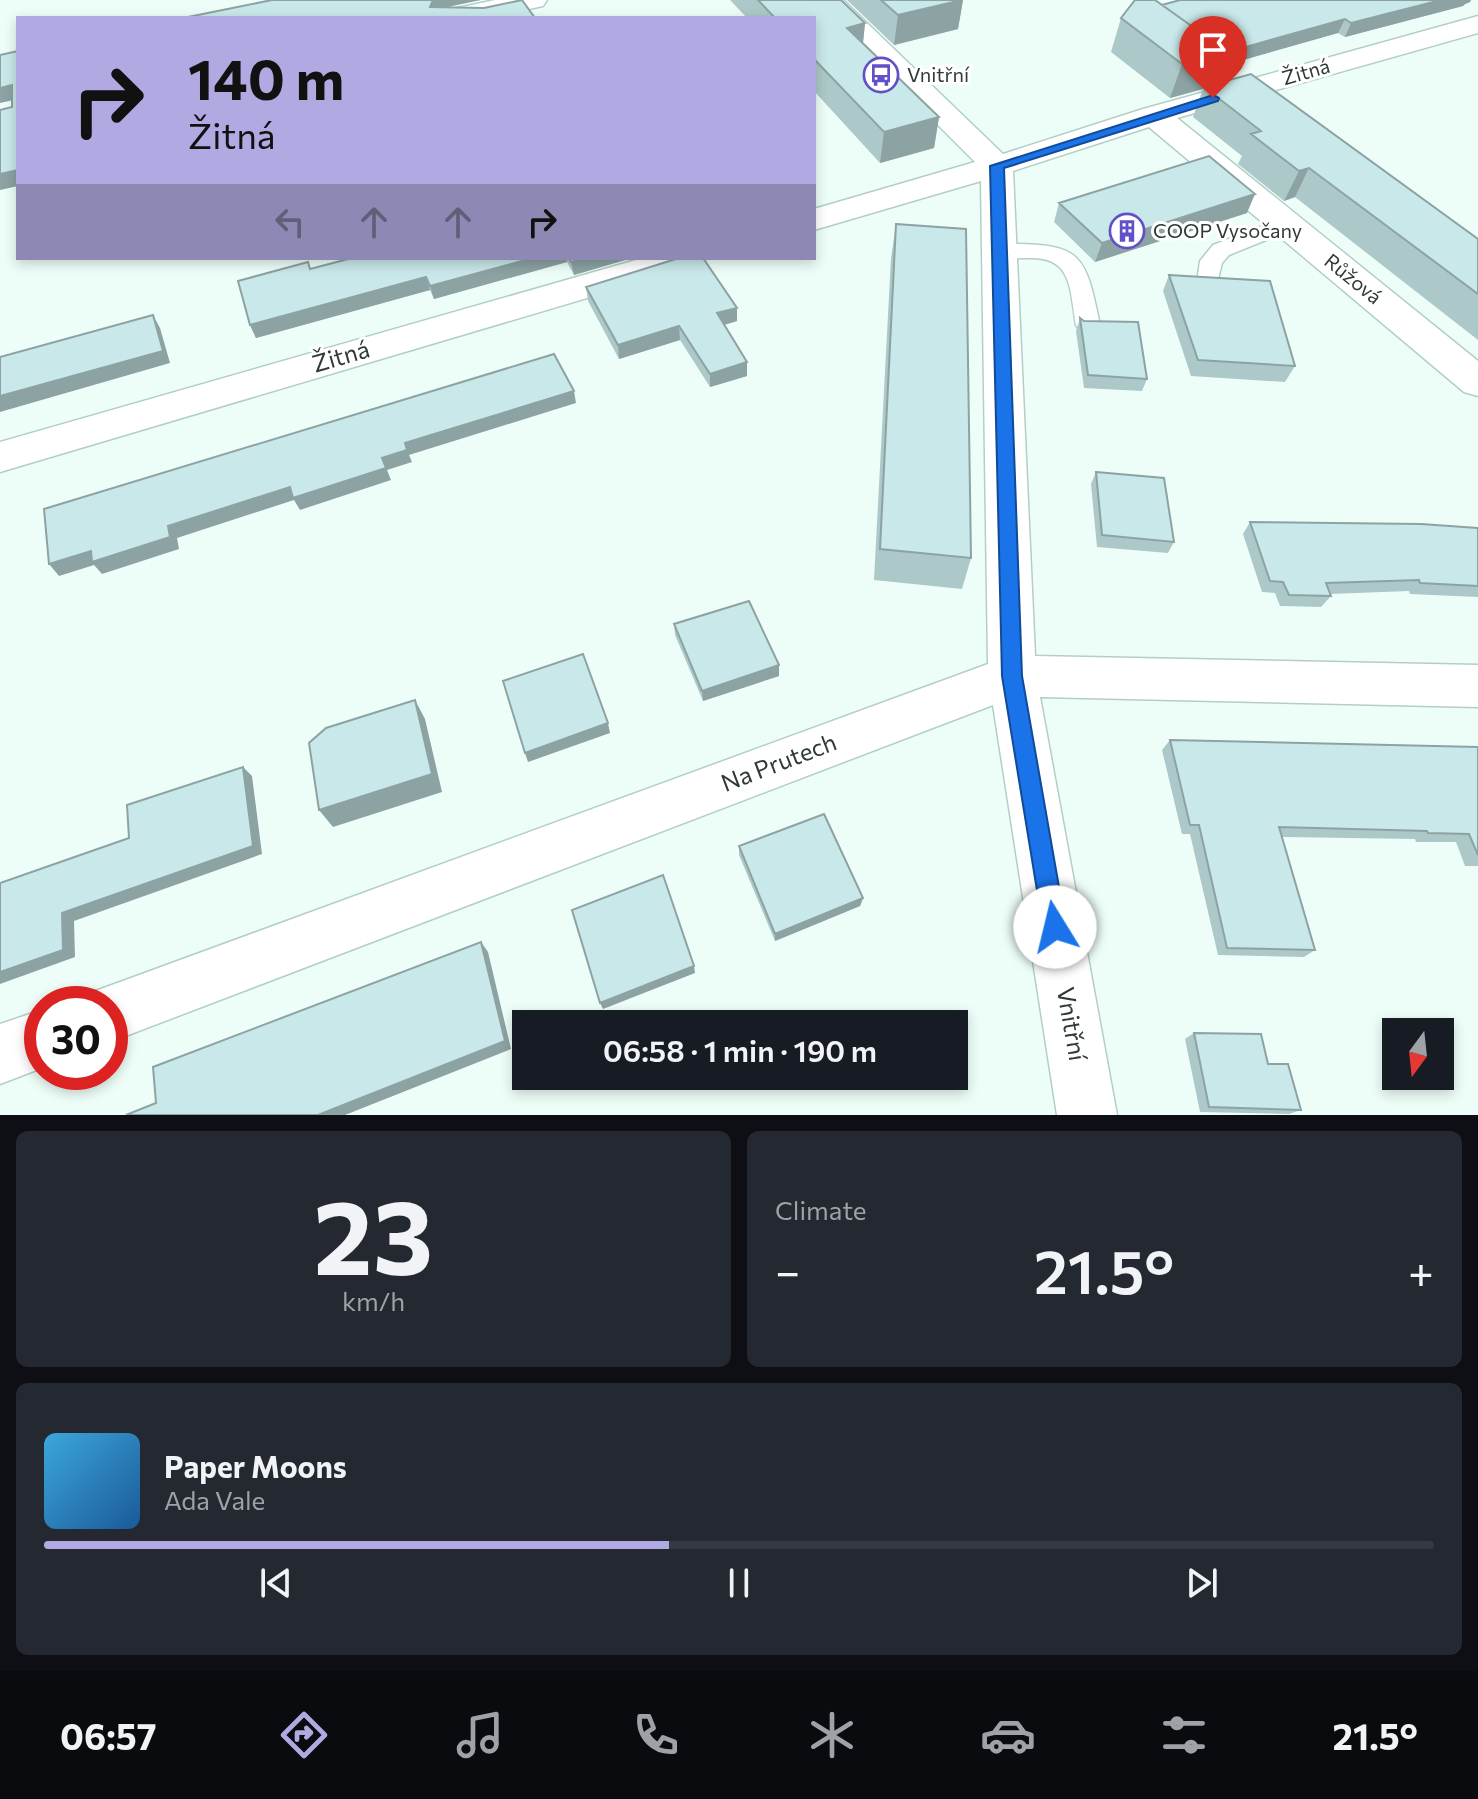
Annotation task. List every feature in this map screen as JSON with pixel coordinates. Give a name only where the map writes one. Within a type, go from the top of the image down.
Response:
[{"type":"street","points":[[458,16],[533,0]]},
{"type":"street","points":[[827,0],[997,166]]},
{"type":"street","name":"Žitná","points":[[816,219],[1154,115],[1478,24]]},
{"type":"street","name":"Růžová","points":[[1154,115],[1478,382]]},
{"type":"street","name":"Vnitřní","points":[[997,166],[1012,676],[1087,1115]]},
{"type":"street","name":"Žitná","points":[[0,457],[676,260]]},
{"type":"street","name":"Na Prutech","points":[[128,1006],[1012,676],[1478,686]]},
{"type":"street","points":[[0,1054],[24,1045]]},
{"type":"lane","points":[[1208,282],[1211,261],[1221,250],[1285,224]]},
{"type":"lane","points":[[1000,251],[1052,252],[1065,257],[1074,265],[1088,325]]},
{"type":"building","points":[[272,0],[433,0],[430,7],[484,8],[522,0],[534,16],[193,16]]},
{"type":"building","points":[[758,0],[841,0],[865,23],[847,28],[939,117],[884,132],[816,61],[816,16],[773,16]]},
{"type":"building","points":[[881,0],[962,0],[898,15]]},
{"type":"building","points":[[1135,0],[1155,0],[1228,52],[1182,64],[1121,18]]},
{"type":"building","points":[[1180,0],[1441,0],[1351,23],[1345,19],[1228,52],[1162,5]]},
{"type":"building","points":[[16,51],[16,170],[0,174],[0,110],[12,107],[12,85],[0,88],[0,55]]},
{"type":"building","points":[[1251,74],[1478,239],[1478,294],[1309,168],[1299,171],[1251,134],[1261,131],[1204,87]]},
{"type":"building","points":[[1209,156],[1255,194],[1102,243],[1059,203]]},
{"type":"building","points":[[896,224],[966,229],[971,558],[880,549]]},
{"type":"building","points":[[344,260],[526,260],[430,286],[426,277],[250,325],[238,281],[308,262],[310,269]]},
{"type":"building","points":[[673,260],[704,260],[737,308],[717,313],[747,362],[710,374],[679,326],[618,345],[586,287]]},
{"type":"building","points":[[1169,275],[1270,281],[1295,366],[1198,360]]},
{"type":"building","points":[[153,315],[163,351],[0,396],[0,357]]},
{"type":"building","points":[[1080,318],[1084,321],[1138,322],[1147,379],[1088,375]]},
{"type":"building","points":[[554,354],[574,391],[405,443],[407,450],[382,458],[386,468],[293,498],[290,487],[168,526],[170,537],[92,562],[91,551],[49,564],[44,509]]},
{"type":"building","points":[[1096,472],[1164,478],[1174,542],[1102,535]]},
{"type":"building","points":[[1250,522],[1421,524],[1478,528],[1478,586],[1420,583],[1419,580],[1326,583],[1331,596],[1289,595],[1283,582],[1270,581]]},
{"type":"building","points":[[749,601],[779,665],[702,691],[674,624]]},
{"type":"building","points":[[583,654],[608,723],[525,753],[503,681]]},
{"type":"building","points":[[415,700],[432,774],[319,810],[309,743],[326,728]]},
{"type":"building","points":[[1170,740],[1478,747],[1478,855],[1469,834],[1279,827],[1315,950],[1227,948],[1199,825],[1190,825]]},
{"type":"building","points":[[243,767],[253,846],[62,913],[63,950],[0,972],[0,883],[129,838],[127,805]]},
{"type":"building","points":[[824,814],[863,898],[775,934],[739,846]]},
{"type":"building","points":[[663,875],[694,966],[600,1003],[572,910]]},
{"type":"building","points":[[481,942],[505,1041],[318,1115],[126,1115],[156,1103],[153,1067]]},
{"type":"building","points":[[1194,1033],[1261,1034],[1268,1064],[1288,1064],[1301,1110],[1209,1107]]},
{"type":"place","name":"Vnitřní","points":[[881,75]]},
{"type":"place","name":"COOP Vysočany","points":[[1127,231]]},
{"type":"route","points":[[1055,927],[1012,676],[997,166],[1213,98]]}]
